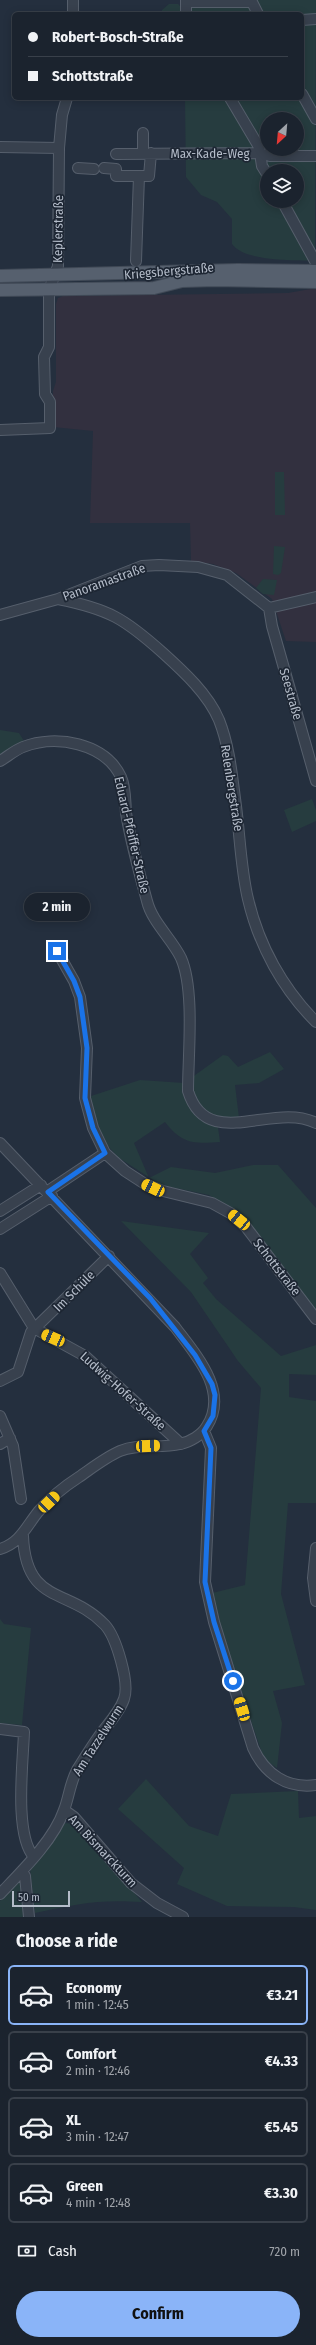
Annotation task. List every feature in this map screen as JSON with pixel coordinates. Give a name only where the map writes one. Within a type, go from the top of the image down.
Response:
[{"type":"main road","name":"Kriegsbergstraße","points":[[0,276],[315,266]]},
{"type":"main road","name":"Kriegsbergstraße","points":[[0,290],[154,288],[182,281],[195,280],[316,282]]},
{"type":"street","points":[[73,0],[73,12]]},
{"type":"street","points":[[186,12],[186,1],[252,2],[257,12]]},
{"type":"street","points":[[304,20],[316,19]]},
{"type":"street","points":[[304,98],[316,119]]},
{"type":"street","name":"Keplerstraße","points":[[0,430],[50,428],[50,402],[45,394],[44,357],[49,347],[49,290],[58,266],[59,148],[62,114],[66,100]]},
{"type":"street","points":[[231,100],[260,153]]},
{"type":"street","points":[[78,168],[99,168],[116,176],[149,176],[143,133]]},
{"type":"street","points":[[0,147],[59,148]]},
{"type":"street","name":"Max-Kade-Weg","points":[[116,176],[116,150],[147,153],[260,153]]},
{"type":"street","name":"Max-Kade-Weg","points":[[304,156],[316,156]]},
{"type":"street","points":[[136,262],[139,176]]},
{"type":"street","points":[[286,208],[315,266]]},
{"type":"street","name":"Panoramastraße","points":[[0,615],[58,599],[142,566],[159,565],[198,567],[227,575],[269,608]]},
{"type":"street","points":[[269,608],[316,597]]},
{"type":"street","name":"Relenbergstraße","points":[[58,599],[106,611],[140,632],[198,688],[218,719],[230,755],[248,899],[260,938],[280,978],[296,1002],[316,1022]]},
{"type":"street","name":"Seestraße","points":[[269,608],[272,626],[315,777]]},
{"type":"street","name":"Eduard-Pfeiffer-Straße","points":[[0,761],[23,747],[54,741],[69,742],[101,753],[113,764],[122,778],[135,855],[148,905],[181,959],[186,978],[188,999],[188,1090],[192,1102],[205,1118],[219,1123],[289,1116],[308,1119],[316,1123]]},
{"type":"street","name":"Schottstraße","points":[[57,951],[74,981],[80,997],[87,1048],[85,1098],[93,1128],[105,1153],[126,1171],[145,1184],[163,1191],[212,1203],[232,1214],[246,1227],[316,1319]]},
{"type":"street","points":[[0,1143],[175,1327],[195,1355],[212,1384],[215,1410],[204,1431],[181,1444],[135,1447],[120,1451],[60,1492],[38,1512],[23,1536],[0,1549]]},
{"type":"street","points":[[0,1229],[47,1191],[105,1153]]},
{"type":"street","points":[[0,1211],[47,1191]]},
{"type":"street","name":"Im Schüle","points":[[0,1381],[18,1372],[27,1338],[34,1328],[46,1319],[109,1256]]},
{"type":"street","name":"Ludwig-Hofer-Straße","points":[[0,1273],[34,1328],[85,1356],[181,1444]]},
{"type":"street","points":[[0,1416],[10,1438],[21,1499]]},
{"type":"street","points":[[204,1431],[211,1448],[205,1582],[214,1622],[253,1748],[262,1765],[281,1780],[303,1786],[316,1785]]},
{"type":"street","points":[[0,1444],[10,1438]]},
{"type":"street","name":"Am Tazzelwurm","points":[[0,1894],[34,1856],[64,1810],[76,1771],[122,1704],[127,1683],[113,1638],[106,1626],[89,1613],[43,1589],[29,1569],[25,1557],[23,1536]]},
{"type":"street","points":[[316,1548],[313,1578],[316,1601]]},
{"type":"street","points":[[0,1729],[24,1732],[21,1796],[24,1841],[27,1850],[34,1856]]},
{"type":"street","name":"Am Bismarckturm","points":[[64,1810],[74,1817],[142,1893],[183,1917]]},
{"type":"street","points":[[22,1871],[25,1876],[29,1917]]},
{"type":"shaded area","points":[[316,288],[316,642],[286,641],[272,599],[236,573],[213,564],[191,561],[190,523],[90,523],[93,431],[53,427],[53,391],[56,382],[56,304],[58,298],[63,296],[288,293]]},
{"type":"green space","points":[[184,0],[316,0],[315,261],[270,259],[258,257],[238,250],[232,244],[232,219],[217,202],[201,195],[186,177],[185,100],[304,100],[304,12],[162,12],[162,10],[169,4],[178,4],[184,10]]},
{"type":"green space","points":[[275,472],[284,472],[285,515],[275,515]]},
{"type":"green space","points":[[274,546],[285,547],[281,573],[278,575],[273,574]]},
{"type":"green space","points":[[263,579],[277,580],[274,595],[263,594],[256,588]]},
{"type":"green space","points":[[0,730],[19,733],[24,741],[0,755]]},
{"type":"green space","points":[[312,799],[316,810],[316,821],[292,832],[284,810]]},
{"type":"green space","points":[[270,1052],[284,1069],[259,1083],[235,1085],[239,1118],[217,1120],[220,1142],[203,1143],[183,1139],[177,1135],[165,1122],[134,1143],[149,1177],[119,1158],[104,1142],[88,1097],[140,1080],[184,1083],[223,1055],[228,1056],[238,1067]]},
{"type":"green space","points":[[253,1165],[278,1165],[316,1208],[316,1310],[267,1248],[225,1205],[209,1195],[161,1185],[150,1178],[171,1167],[215,1173]]},
{"type":"green space","points":[[121,1221],[209,1233],[190,1254],[208,1278],[203,1283],[216,1299],[281,1356],[316,1345],[316,1375],[289,1374],[289,1397],[316,1401],[316,1503],[288,1503],[281,1594],[305,1685],[273,1691],[282,1723],[277,1768],[264,1759],[208,1594],[245,1585],[261,1388],[238,1361],[191,1292]]},
{"type":"green space","points":[[0,1619],[4,1624],[31,1628],[22,1725],[0,1723]]},
{"type":"green space","points":[[146,1779],[189,1826],[218,1836],[231,1794],[298,1791],[299,1818],[316,1816],[316,1910],[294,1907],[227,1906],[177,1884],[184,1868],[118,1809]]},
{"type":"green space","points":[[65,1823],[73,1824],[82,1831],[142,1902],[113,1901],[88,1903],[35,1913],[30,1868]]},
{"type":"green space","points":[[20,1880],[23,1917],[0,1917],[0,1901]]},
{"type":"route","points":[[57,951],[74,981],[80,997],[84,1016],[87,1048],[85,1098],[93,1128],[105,1153],[48,1192],[150,1298],[175,1327],[195,1355],[212,1384],[215,1395],[215,1410],[211,1421],[204,1431],[211,1448],[205,1582],[214,1622],[233,1681]]}]
